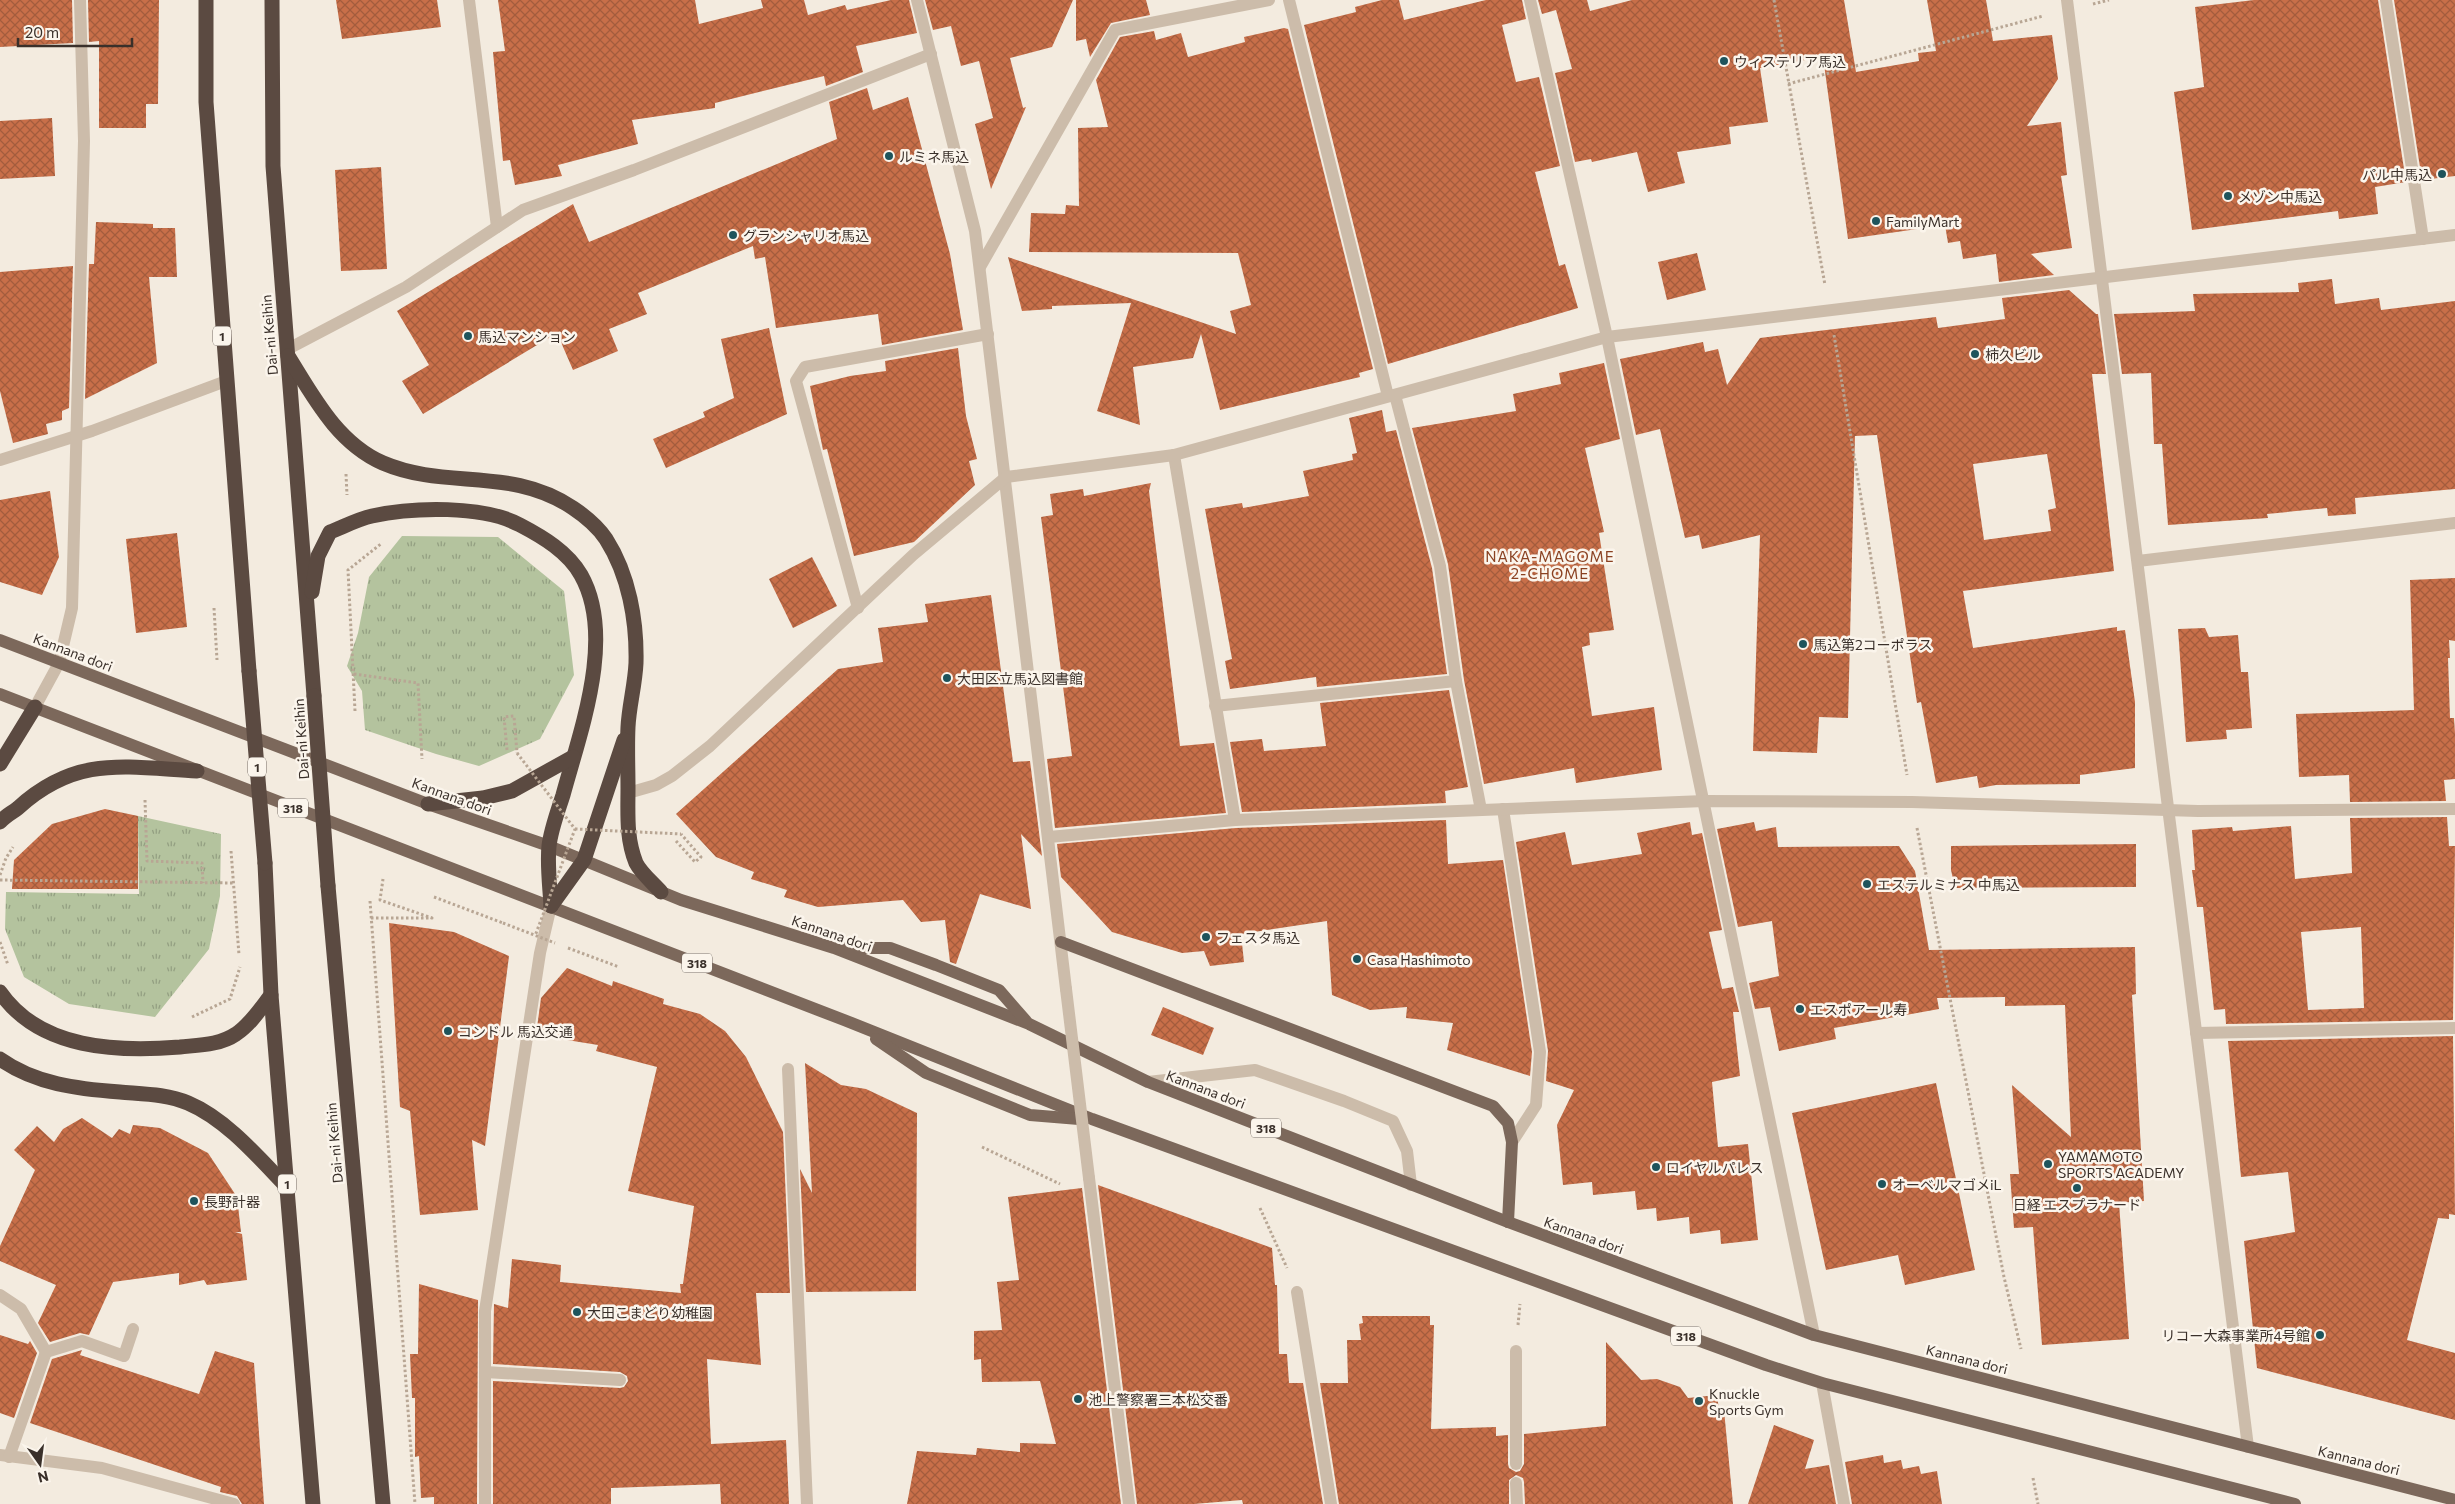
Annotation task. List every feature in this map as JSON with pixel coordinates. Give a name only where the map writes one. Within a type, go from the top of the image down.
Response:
[{"type":"highway","name":"1","points":[[206,0],[206,102],[226,381],[265,863],[271,995],[314,1504]]},
{"type":"highway","name":"Dai-ni Keihin","points":[[272,0],[273,166],[309,608],[328,886],[382,1504]]},
{"type":"highway","points":[[287,353],[328,420],[356,446],[381,462],[412,473],[496,481],[536,488],[560,499],[585,516],[605,537],[620,564],[635,628],[636,664],[628,726],[627,831],[637,865],[661,892]]},
{"type":"highway","points":[[309,608],[318,556],[330,532],[371,516],[446,509],[512,520],[558,548],[581,574],[590,595],[594,622],[595,660],[583,727],[549,846],[551,906]]},
{"type":"highway","points":[[0,764],[35,707]]},
{"type":"highway","points":[[551,906],[584,860],[628,726]]},
{"type":"highway","points":[[428,804],[465,801],[512,791],[573,757]]},
{"type":"highway","points":[[0,822],[29,796],[43,787],[69,774],[88,768],[112,766],[197,771]]},
{"type":"highway","points":[[0,992],[20,1013],[38,1027],[78,1042],[116,1049],[157,1049],[213,1044],[235,1035],[251,1021],[271,995]]},
{"type":"highway","points":[[0,1059],[21,1073],[63,1086],[160,1095],[188,1103],[209,1116],[243,1142],[287,1187]]},
{"type":"main road","name":"Kannana dori","points":[[0,640],[428,804],[549,846],[681,900],[834,948],[1029,1024],[1148,1082],[1508,1222],[1814,1335],[2455,1500]]},
{"type":"main road","name":"318","points":[[0,694],[844,1020],[1092,1119],[1766,1365],[1822,1383],[2295,1504]]},
{"type":"main road","points":[[1061,942],[1493,1106],[1508,1123],[1512,1142],[1508,1222]]},
{"type":"main road","points":[[834,948],[890,948],[936,965],[999,990],[1029,1024]]},
{"type":"main road","points":[[844,1020],[892,1049],[926,1073],[1022,1112],[1030,1115],[1092,1119]]},
{"type":"street","points":[[35,707],[59,663],[72,608],[84,141],[80,0]]},
{"type":"street","points":[[470,0],[497,227]]},
{"type":"street","points":[[917,0],[967,195],[980,267],[1129,1504]]},
{"type":"street","points":[[980,267],[1115,30],[1269,0]]},
{"type":"street","points":[[1290,0],[1392,395],[1440,566],[1456,681],[1481,810]]},
{"type":"street","points":[[1530,0],[1608,337],[1814,1335]]},
{"type":"street","points":[[2386,0],[2423,239]]},
{"type":"street","points":[[2067,5],[2248,1447]]},
{"type":"street","points":[[287,353],[406,288],[523,210],[634,170],[930,54]]},
{"type":"street","points":[[628,793],[656,785],[694,758],[913,555],[1006,477],[1174,455],[1608,337],[2100,276],[2455,235]]},
{"type":"street","points":[[858,608],[796,381],[805,367],[988,334]]},
{"type":"street","points":[[0,460],[75,436],[226,381]]},
{"type":"street","points":[[1174,455],[1235,820]]},
{"type":"street","points":[[2138,561],[2455,523]]},
{"type":"street","points":[[1215,706],[1456,681]]},
{"type":"street","points":[[1049,837],[1235,820],[1704,801],[1912,802],[2168,810],[2455,810]]},
{"type":"street","points":[[1503,809],[1540,1052],[1536,1105],[1512,1142]]},
{"type":"street","points":[[485,1504],[486,1311],[540,953],[551,906]]},
{"type":"street","points":[[2196,1033],[2455,1028]]},
{"type":"street","points":[[788,1069],[807,1504]]},
{"type":"street","points":[[1148,1082],[1255,1070],[1344,1100],[1393,1121],[1407,1151],[1411,1185]]},
{"type":"street","points":[[1297,1292],[1331,1504]]},
{"type":"street","points":[[0,1296],[21,1309],[46,1352]]},
{"type":"street","points":[[46,1352],[82,1341],[124,1356],[133,1329]]},
{"type":"street","points":[[1516,1350],[1516,1464]]},
{"type":"street","points":[[46,1352],[5,1456],[102,1468],[234,1504]]},
{"type":"street","points":[[486,1372],[620,1380]]},
{"type":"street","points":[[1822,1383],[1844,1504]]},
{"type":"street","points":[[1516,1483],[1517,1504]]},
{"type":"path","points":[[1774,0],[1830,310],[1912,802],[2004,1277],[2021,1349]]},
{"type":"path","points":[[1788,84],[2067,5]]},
{"type":"path","points":[[345,464],[347,501]]},
{"type":"path","points":[[355,711],[348,570],[385,540]]},
{"type":"path","points":[[354,674],[418,684],[422,759]]},
{"type":"path","points":[[507,750],[504,717],[514,716],[517,753],[575,829],[681,834],[701,856],[695,862],[676,841]]},
{"type":"path","points":[[516,758],[523,754]]},
{"type":"path","points":[[145,800],[147,861],[202,863],[203,883]]},
{"type":"path","points":[[535,936],[575,829]]},
{"type":"path","points":[[191,1018],[230,999],[240,968],[231,851]]},
{"type":"path","points":[[0,880],[233,883]]},
{"type":"path","points":[[371,918],[432,918],[380,900],[383,880]]},
{"type":"path","points":[[434,897],[619,967]]},
{"type":"path","points":[[370,901],[415,1504]]},
{"type":"path","points":[[0,942],[10,972]]},
{"type":"path","points":[[982,1147],[1060,1184]]},
{"type":"path","points":[[1259,1207],[1297,1292]]},
{"type":"path","points":[[1518,1328],[1520,1304]]},
{"type":"path","points":[[2033,1478],[2038,1504]]},
{"type":"green space","points":[[402,536],[498,537],[564,591],[574,675],[540,739],[479,766],[436,754],[365,730],[362,691],[347,666],[358,633],[369,577]]},
{"type":"green space","points":[[138,816],[221,834],[220,896],[209,949],[155,1017],[69,1004],[24,977],[5,929],[6,892],[139,894]]},
{"type":"building","points":[[0,0],[72,0],[73,43],[0,47]]},
{"type":"building","points":[[88,0],[159,0],[158,104],[146,104],[146,128],[99,128],[99,41],[89,42]]},
{"type":"building","points":[[336,0],[437,0],[441,27],[342,39]]},
{"type":"building","points":[[498,0],[695,0],[699,24],[763,8],[761,0],[804,0],[808,15],[845,5],[847,10],[891,0],[909,0],[917,33],[856,46],[863,72],[826,86],[824,76],[715,103],[715,108],[632,120],[638,144],[558,165],[562,176],[515,185],[510,160],[503,161],[493,52],[505,51]]},
{"type":"building","points":[[925,0],[1073,0],[1052,47],[1010,58],[1023,108],[1026,107],[991,189],[975,124],[993,118],[979,61],[961,66],[951,26],[933,30]]},
{"type":"building","points":[[1076,0],[1146,0],[1150,15],[1111,23],[1090,57],[1086,39],[1076,41]]},
{"type":"building","points":[[1382,0],[1399,0],[1404,20],[1486,0],[1522,0],[1526,19],[1502,25],[1516,82],[1539,77],[1560,166],[1535,172],[1559,266],[1565,264],[1578,308],[1388,364],[1304,25],[1356,12],[1355,7]]},
{"type":"building","points":[[1538,0],[1587,0],[1590,11],[1632,0],[1844,0],[1856,72],[1919,61],[1918,53],[1936,51],[1927,0],[1986,0],[1993,41],[2052,35],[2058,79],[2027,126],[2061,122],[2067,175],[2061,176],[2072,248],[2031,254],[2054,275],[1999,282],[1996,254],[1963,259],[1960,241],[1948,243],[1945,225],[1848,239],[1823,57],[1760,68],[1768,122],[1729,127],[1731,144],[1677,152],[1685,183],[1648,192],[1637,152],[1592,162],[1591,159],[1575,162],[1555,73],[1572,69],[1556,10],[1542,14]]},
{"type":"building","points":[[2254,0],[2378,0],[2406,182],[2375,187],[2378,214],[2339,219],[2338,211],[2192,230],[2174,92],[2204,87],[2195,7]]},
{"type":"building","points":[[2394,0],[2455,0],[2455,176],[2422,180]]},
{"type":"building","points":[[1284,28],[1288,29],[1373,369],[1359,373],[1360,377],[1220,410],[1201,334],[1193,358],[1133,367],[1140,425],[1097,411],[1131,303],[1052,306],[1052,309],[1022,311],[1008,257],[1236,334],[1230,311],[1251,305],[1238,253],[1029,252],[1031,213],[1065,214],[1066,205],[1079,206],[1078,128],[1108,127],[1096,80],[1120,37],[1154,31],[1156,40],[1181,33],[1188,57],[1245,42],[1244,37]]},
{"type":"building","points":[[867,88],[873,110],[908,97],[950,254],[963,330],[882,345],[878,314],[776,328],[765,257],[755,259],[753,246],[638,293],[647,314],[609,329],[618,351],[573,370],[557,333],[423,414],[402,381],[429,365],[397,311],[573,204],[589,242],[837,139],[829,102]]},
{"type":"building","points":[[52,118],[55,176],[0,179],[0,121]]},
{"type":"building","points":[[381,167],[387,269],[341,271],[335,170]]},
{"type":"building","points":[[96,222],[153,224],[153,228],[175,228],[177,277],[149,277],[157,363],[85,399],[89,264],[94,264]]},
{"type":"building","points":[[1697,253],[1706,290],[1667,300],[1658,262]]},
{"type":"building","points":[[73,266],[69,408],[62,411],[62,420],[46,424],[48,434],[13,443],[0,391],[0,272]]},
{"type":"building","points":[[2332,279],[2335,304],[2379,298],[2381,310],[2455,301],[2455,489],[2355,498],[2356,514],[2328,516],[2327,508],[2267,514],[2268,518],[2168,525],[2162,444],[2154,444],[2151,373],[2122,374],[2114,314],[2195,311],[2193,294],[2299,292],[2298,283]]},
{"type":"building","points":[[2069,290],[2098,314],[2106,374],[2092,374],[2114,571],[1963,591],[1973,648],[2117,627],[2117,631],[2125,630],[2135,702],[2135,768],[2080,775],[2080,784],[1996,785],[1979,788],[1977,776],[1936,783],[1921,702],[1917,703],[1877,435],[1855,436],[1848,718],[1819,717],[1817,753],[1753,751],[1760,535],[1702,549],[1699,535],[1685,538],[1660,429],[1636,435],[1620,359],[1703,342],[1705,352],[1718,349],[1727,385],[1760,338],[1936,317],[1938,328],[2005,319],[2002,298]],"holes":[[[2047,454],[2056,508],[2048,510],[2051,531],[1984,540],[1973,464]]]},
{"type":"building","points":[[769,328],[787,414],[666,468],[653,439],[705,417],[703,412],[734,398],[721,339]]},
{"type":"building","points":[[958,348],[966,416],[977,459],[969,461],[975,485],[914,542],[854,556],[827,449],[823,450],[810,386],[850,376],[886,371],[885,361]]},
{"type":"building","points":[[1604,363],[1620,439],[1585,448],[1604,532],[1599,533],[1614,630],[1589,633],[1590,645],[1582,647],[1592,716],[1654,707],[1662,770],[1576,783],[1574,768],[1484,784],[1464,680],[1448,564],[1412,428],[1516,411],[1513,394],[1561,384],[1559,373]]},
{"type":"building","points":[[1382,410],[1386,432],[1396,430],[1432,568],[1447,674],[1317,687],[1316,677],[1230,689],[1225,661],[1232,659],[1205,509],[1242,503],[1243,508],[1309,496],[1303,471],[1353,460],[1352,454],[1357,453],[1349,418]]},
{"type":"building","points":[[1151,483],[1149,491],[1180,746],[1214,743],[1226,813],[1055,828],[1047,759],[1072,756],[1041,517],[1053,515],[1050,494],[1083,489],[1084,496]]},
{"type":"building","points":[[50,491],[59,557],[42,595],[0,582],[0,500]]},
{"type":"building","points":[[177,533],[187,627],[136,633],[126,539]]},
{"type":"building","points":[[812,557],[837,606],[793,628],[769,579]]},
{"type":"building","points":[[2455,578],[2455,641],[2449,640],[2450,658],[2448,658],[2450,718],[2454,718],[2455,733],[2455,779],[2444,780],[2446,801],[2350,802],[2349,775],[2299,777],[2296,714],[2414,710],[2410,580]]},
{"type":"building","points":[[991,595],[1013,762],[1030,761],[1042,856],[1021,834],[1031,909],[980,894],[956,964],[950,962],[945,920],[921,922],[903,900],[818,907],[784,897],[787,890],[751,879],[754,872],[716,857],[676,814],[838,669],[883,662],[878,628],[928,622],[925,604]]},
{"type":"building","points":[[2205,628],[2209,637],[2238,635],[2241,672],[2248,672],[2252,728],[2226,730],[2227,739],[2186,742],[2178,629]]},
{"type":"building","points":[[1449,690],[1468,787],[1445,791],[1446,803],[1242,812],[1230,742],[1262,739],[1264,751],[1326,746],[1320,703]]},
{"type":"building","points":[[105,809],[138,816],[138,889],[12,889],[14,860],[52,824]]},
{"type":"building","points":[[2447,817],[2449,846],[2455,846],[2453,1020],[2226,1024],[2225,1009],[2214,1010],[2203,907],[2197,907],[2192,870],[2195,870],[2192,830],[2232,827],[2233,831],[2291,826],[2295,879],[2352,873],[2350,818]],"holes":[[[2361,927],[2364,1008],[2308,1010],[2301,932]]]},
{"type":"building","points":[[1446,820],[1448,864],[1503,860],[1532,1052],[1530,1076],[1447,1050],[1453,1023],[1406,1018],[1407,1007],[1370,1010],[1332,995],[1327,921],[1241,934],[1244,962],[1210,966],[1204,951],[1182,953],[1112,932],[1061,877],[1057,844],[1236,828]]},
{"type":"building","points":[[1690,822],[1692,835],[1702,833],[1722,930],[1709,932],[1722,989],[1733,987],[1739,1012],[1733,1012],[1740,1076],[1712,1082],[1718,1147],[1748,1144],[1758,1240],[1721,1244],[1720,1230],[1690,1234],[1689,1217],[1657,1221],[1656,1208],[1637,1210],[1635,1191],[1593,1195],[1592,1182],[1563,1185],[1557,1125],[1574,1090],[1546,1081],[1548,1051],[1516,842],[1565,832],[1572,865],[1642,854],[1637,833]]},
{"type":"building","points":[[1754,822],[1756,831],[1776,827],[1778,847],[1899,846],[1915,871],[1929,950],[2135,947],[2136,994],[2132,995],[2144,1201],[2119,1203],[2129,1339],[2042,1345],[2033,1227],[2014,1228],[2010,1174],[2019,1174],[2012,1085],[2071,1137],[2065,1005],[2005,1006],[2005,997],[1937,998],[1939,1009],[1834,1028],[1836,1039],[1779,1051],[1770,1007],[1755,1009],[1749,983],[1779,976],[1772,921],[1738,927],[1717,829]]},
{"type":"building","points":[[2136,844],[2136,887],[1955,888],[1951,870],[1951,846]]},
{"type":"building","name":"コンドル 馬込交通","points":[[389,923],[454,932],[509,956],[485,1146],[472,1140],[478,1210],[420,1215],[410,1111],[400,1107]]},
{"type":"building","points":[[567,968],[612,986],[613,981],[664,999],[663,1004],[700,1014],[725,1031],[746,1057],[783,1132],[790,1293],[756,1293],[761,1365],[707,1359],[711,1444],[786,1440],[789,1504],[721,1504],[720,1484],[611,1488],[611,1504],[493,1504],[493,1381],[620,1388],[624,1387],[628,1381],[627,1376],[620,1372],[493,1364],[494,1304],[508,1308],[512,1259],[561,1265],[560,1282],[681,1293],[680,1284],[683,1284],[694,1206],[628,1191],[657,1067],[596,1051],[598,1045],[536,1035],[541,998]]},
{"type":"building","points":[[1163,1007],[1214,1028],[1203,1055],[1151,1035]]},
{"type":"building","points":[[2453,1036],[2455,1215],[2449,1214],[2449,1219],[2438,1218],[2407,1340],[2455,1353],[2455,1420],[2257,1368],[2244,1241],[2295,1232],[2288,1172],[2241,1177],[2228,1041]]},
{"type":"building","points":[[805,1063],[841,1085],[866,1089],[917,1113],[916,1291],[806,1292],[800,1169],[812,1193]]},
{"type":"building","name":"オーベルマゴメiL","points":[[1936,1083],[1975,1270],[1905,1285],[1898,1255],[1826,1270],[1792,1113]]},
{"type":"building","points":[[82,1118],[112,1138],[119,1129],[130,1134],[133,1125],[160,1128],[208,1153],[237,1197],[241,1232],[235,1232],[242,1234],[247,1280],[207,1285],[204,1280],[179,1285],[179,1273],[113,1282],[89,1335],[80,1333],[50,1342],[38,1323],[56,1285],[0,1261],[0,1246],[35,1170],[14,1150],[37,1126],[54,1142],[63,1129]]},
{"type":"building","points":[[1098,1185],[1272,1248],[1275,1285],[1277,1285],[1279,1354],[1287,1354],[1289,1383],[1303,1383],[1323,1504],[1243,1504],[1242,1500],[1194,1504],[1137,1504]]},
{"type":"building","points":[[1082,1188],[1121,1504],[907,1504],[917,1451],[976,1455],[977,1448],[1020,1452],[1020,1443],[1056,1444],[1040,1381],[982,1382],[981,1359],[974,1360],[974,1331],[1002,1330],[997,1282],[1019,1280],[1008,1197]]},
{"type":"building","points":[[419,1284],[478,1300],[477,1504],[434,1504],[434,1497],[421,1498],[419,1456],[415,1457],[415,1398],[412,1398],[410,1354],[418,1354]]},
{"type":"building","points":[[1362,1316],[1430,1316],[1430,1325],[1434,1325],[1431,1429],[1496,1427],[1496,1436],[1508,1435],[1508,1464],[1509,1468],[1516,1472],[1520,1471],[1524,1464],[1524,1434],[1606,1426],[1606,1342],[1641,1380],[1657,1379],[1680,1387],[1688,1398],[1717,1395],[1719,1410],[1724,1410],[1733,1504],[1525,1504],[1523,1478],[1516,1475],[1509,1480],[1509,1504],[1339,1504],[1320,1383],[1348,1383],[1347,1340],[1361,1340],[1359,1324],[1363,1323]]},
{"type":"building","points":[[0,1335],[28,1344],[30,1341],[37,1353],[14,1418],[0,1413]]},
{"type":"building","points":[[82,1350],[80,1355],[199,1394],[215,1351],[254,1363],[264,1504],[242,1504],[237,1496],[220,1492],[221,1487],[30,1423],[52,1359]]},
{"type":"building","points":[[1774,1425],[1814,1440],[1805,1469],[1829,1465],[1836,1504],[1748,1504]]},
{"type":"building","points":[[1883,1455],[1884,1463],[1901,1460],[1903,1469],[1919,1466],[1921,1474],[1937,1471],[1942,1504],[1852,1504],[1845,1462]]},
{"type":"place","name":"ウィステリア馬込","points":[[1724,61]]},
{"type":"place","name":"ルミネ馬込","points":[[889,156]]},
{"type":"place","name":"パル中馬込","points":[[2442,174]]},
{"type":"place","name":"メゾン中馬込","points":[[2228,196]]},
{"type":"place","name":"FamilyMart","points":[[1876,221]]},
{"type":"place","name":"グランシャリオ馬込","points":[[733,235]]},
{"type":"place","name":"馬込マンション","points":[[468,336]]},
{"type":"place","name":"柿久ビル","points":[[1975,354]]},
{"type":"place","name":"馬込第2コーポラス","points":[[1803,644]]},
{"type":"place","name":"大田区立馬込図書館","points":[[947,678]]},
{"type":"place","name":"エステルミナス 中馬込","points":[[1867,884]]},
{"type":"place","name":"フェスタ馬込","points":[[1206,937]]},
{"type":"place","name":"Casa Hashimoto","points":[[1357,959]]},
{"type":"place","name":"エスポアール寿","points":[[1800,1009]]},
{"type":"place","name":"コンドル 馬込交通","points":[[448,1031]]},
{"type":"place","name":"YAMAMOTO SPORTS ACADEMY","points":[[2048,1164]]},
{"type":"place","name":"ロイヤルパレス","points":[[1656,1167]]},
{"type":"place","name":"オーベルマゴメiL","points":[[1882,1184]]},
{"type":"place","name":"日経 エスプラナード","points":[[2077,1188]]},
{"type":"place","name":"長野計器","points":[[194,1201]]},
{"type":"place","name":"大田こまどり幼稚園","points":[[577,1312]]},
{"type":"place","name":"リコー大森事業所4号館","points":[[2320,1335]]},
{"type":"place","name":"池上警察署三本松交番","points":[[1078,1399]]},
{"type":"place","name":"Knuckle Sports Gym","points":[[1699,1401]]},
{"type":"district","name":"NAKA-MAGOME 2-CHOME","points":[[1550,564]]}]
